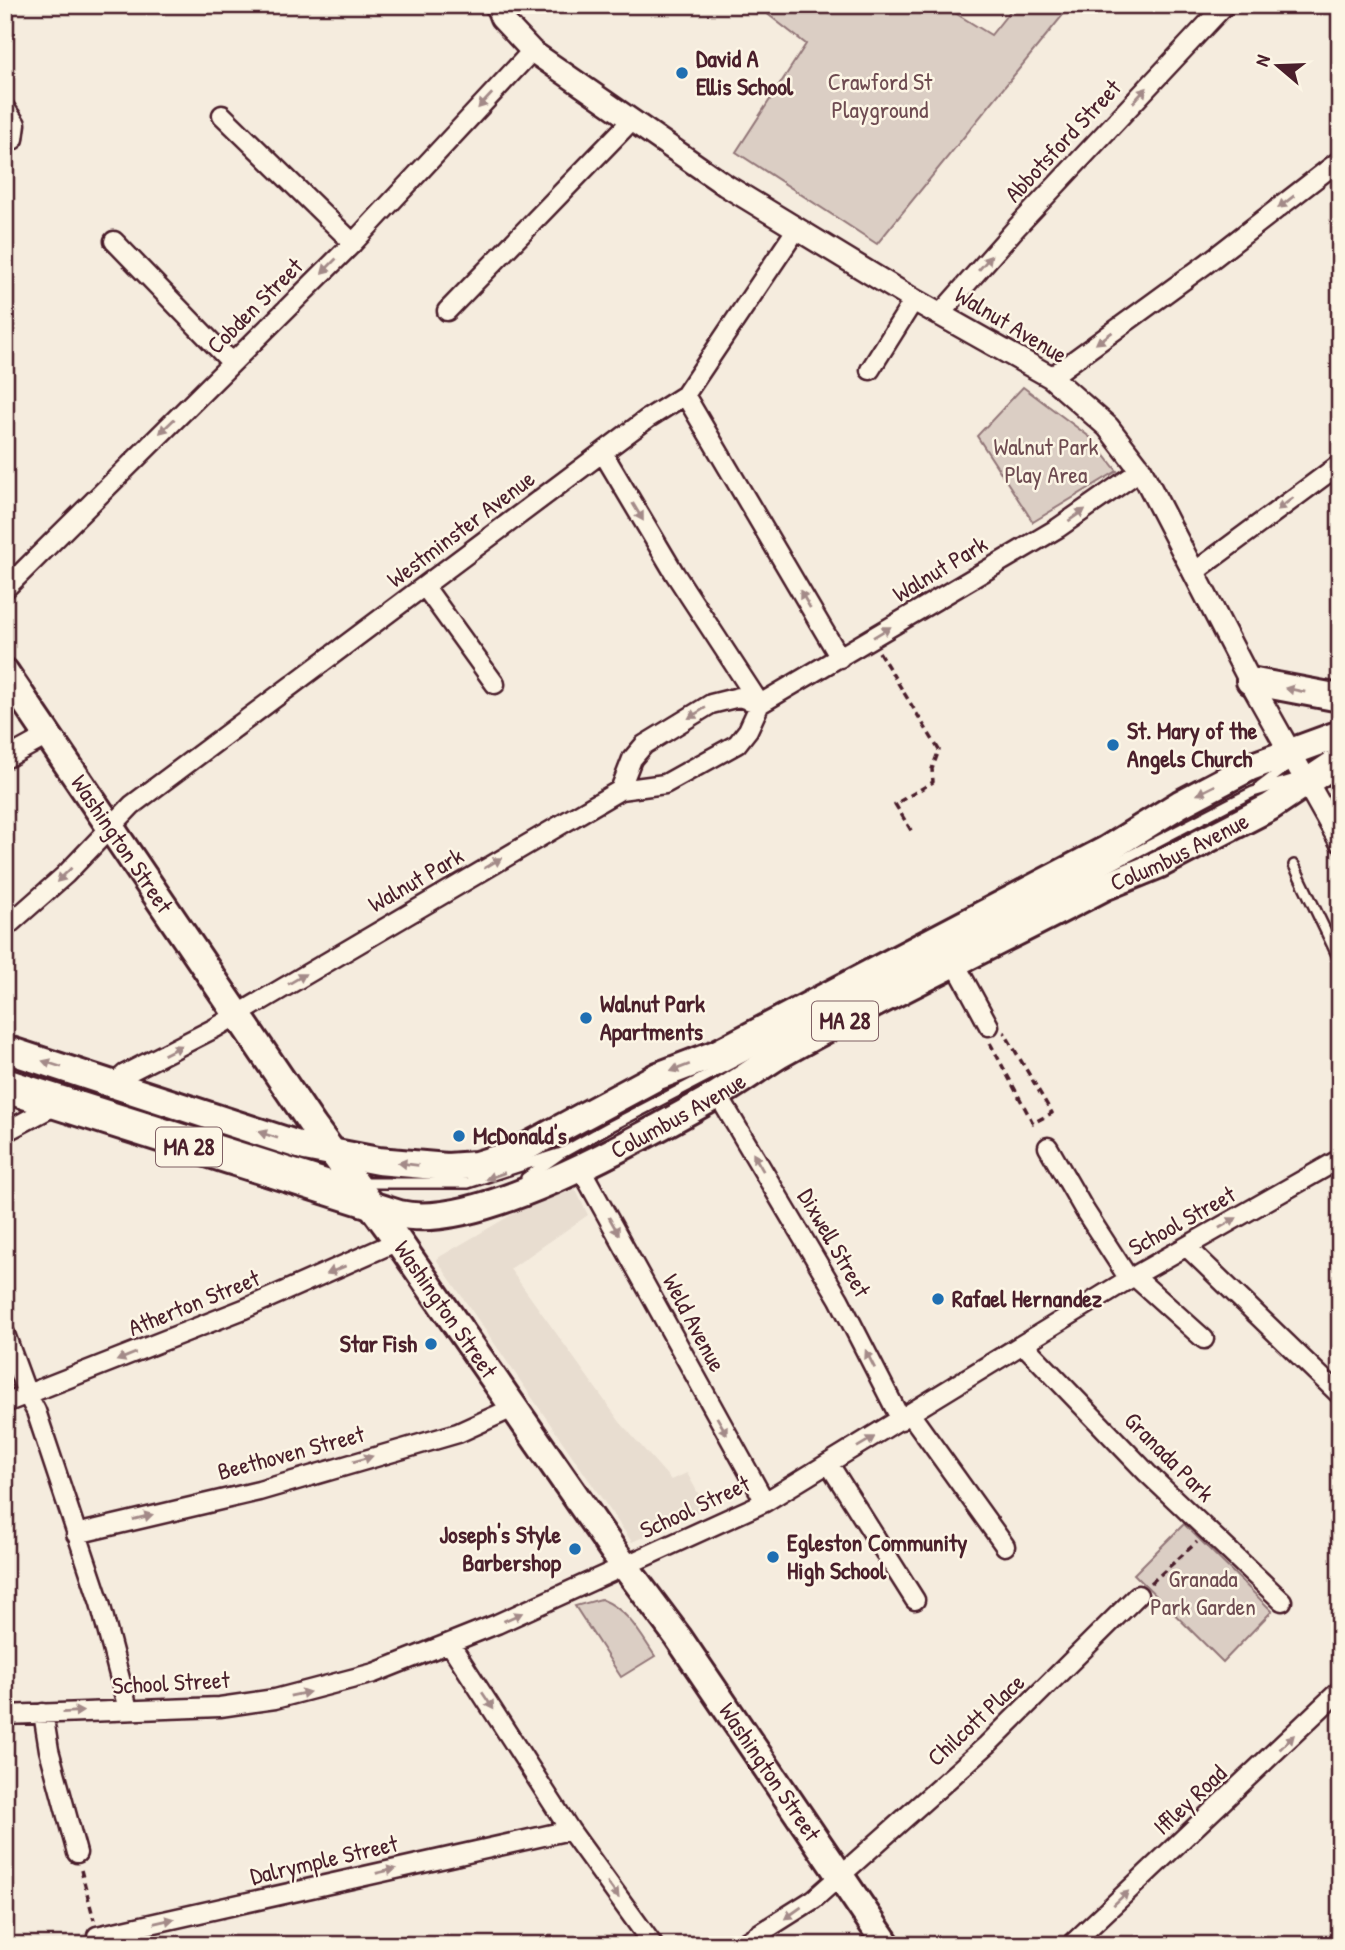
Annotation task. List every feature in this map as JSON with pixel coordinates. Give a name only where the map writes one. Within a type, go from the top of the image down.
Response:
[{"type":"main road","name":"Washington Street","points":[[5,672],[334,1153],[372,1195],[398,1241],[624,1566],[678,1637],[887,1945]]},
{"type":"main road","points":[[1250,681],[1340,698]]},
{"type":"main road","name":"MA 28","points":[[1311,763],[1340,734]]},
{"type":"main road","name":"Columbus Avenue","points":[[5,1089],[372,1195],[419,1217],[457,1214],[516,1195],[570,1160],[718,1095],[779,1056],[1104,887],[1158,865],[1256,815],[1311,763]]},
{"type":"main road","name":"Columbus Avenue","points":[[5,1049],[298,1145],[334,1153],[441,1167],[476,1165],[513,1154],[658,1076],[716,1054],[1073,868],[1180,804],[1250,767],[1311,763]]},
{"type":"street","name":"Walnut Avenue","points":[[496,5],[501,18],[531,51],[796,230],[1051,377],[1108,427],[1141,470],[1250,681],[1311,763],[1340,841]]},
{"type":"street","name":"Abbotsford Street","points":[[940,314],[1225,5]]},
{"type":"street","name":"Cobden Street","points":[[5,589],[353,243],[531,51]]},
{"type":"street","points":[[5,108],[16,124],[14,139],[5,145]]},
{"type":"street","points":[[222,115],[353,243]]},
{"type":"street","points":[[447,311],[632,120]]},
{"type":"street","points":[[1051,377],[1206,264],[1340,160]]},
{"type":"street","name":"Westminster Avenue","points":[[5,928],[65,875],[132,805],[603,453],[685,395],[796,230]]},
{"type":"street","points":[[114,241],[232,363]]},
{"type":"street","points":[[870,370],[914,300]]},
{"type":"street","points":[[685,395],[840,658]]},
{"type":"street","points":[[603,453],[675,574],[760,704]]},
{"type":"street","points":[[1193,573],[1340,464]]},
{"type":"street","name":"Walnut Park","points":[[114,1084],[125,1074],[239,1014],[620,790],[665,784],[737,744],[748,730],[760,704],[1058,528],[1141,470]]},
{"type":"street","points":[[425,587],[495,684]]},
{"type":"street","points":[[620,790],[632,759],[644,745],[711,704],[739,697],[760,704]]},
{"type":"street","points":[[5,759],[47,736]]},
{"type":"street","points":[[956,965],[989,1026]]},
{"type":"street","name":"Dixwell Street","points":[[718,1095],[906,1418],[1005,1546]]},
{"type":"street","points":[[5,1132],[56,1105]]},
{"type":"street","points":[[1048,1147],[1084,1211],[1131,1278],[1204,1339]]},
{"type":"street","name":"School Street","points":[[5,1715],[220,1707],[275,1699],[374,1673],[450,1644],[765,1502],[1131,1278],[1340,1159]]},
{"type":"street","name":"Weld Avenue","points":[[570,1160],[765,1502]]},
{"type":"street","name":"Atherton Street","points":[[5,1403],[244,1310],[398,1241]]},
{"type":"street","points":[[1187,1247],[1340,1395]]},
{"type":"street","points":[[5,1334],[27,1394],[36,1410],[100,1603],[128,1709]]},
{"type":"street","name":"Granada Park","points":[[1024,1345],[1147,1473],[1282,1601]]},
{"type":"street","name":"Beethoven Street","points":[[76,1534],[259,1490],[458,1433],[515,1408]]},
{"type":"street","points":[[829,1464],[915,1600]]},
{"type":"street","name":"Chilcott Place","points":[[741,1945],[814,1899],[986,1745],[1143,1590]]},
{"type":"street","points":[[450,1644],[570,1830],[653,1945]]},
{"type":"street","name":"Iffley Road","points":[[1071,1945],[1340,1690]]},
{"type":"street","points":[[43,1713],[49,1750],[77,1853]]},
{"type":"street","name":"Dalrymple Street","points":[[99,1940],[570,1830]]},
{"type":"lane","name":"Columbus Avenue","points":[[1253,792],[1311,763]]},
{"type":"lane","name":"Columbus Avenue","points":[[570,1160],[1311,763]]},
{"type":"lane","points":[[1294,865],[1340,961]]},
{"type":"lane","name":"Columbus Avenue","points":[[5,1073],[372,1195]]},
{"type":"path","points":[[876,647],[939,750],[932,769],[933,782],[895,804],[912,832]]},
{"type":"path","points":[[997,1055],[1033,1123],[1052,1114],[1012,1046]]},
{"type":"path","points":[[1143,1590],[1200,1537]]},
{"type":"path","points":[[77,1853],[99,1940]]},
{"type":"shaded area","points":[[571,1180],[588,1215],[510,1269],[620,1422],[671,1480],[687,1473],[706,1508],[632,1542],[436,1259]]},
{"type":"green space","name":"Crawford St Playground","points":[[756,5],[942,5],[991,35],[1015,5],[1071,5],[877,244],[736,152],[806,44]]},
{"type":"green space","name":"Walnut Park Play Area","points":[[1023,387],[1091,438],[1117,471],[1033,522],[977,436]]},
{"type":"green space","name":"Granada Park Garden","points":[[1184,1524],[1272,1611],[1223,1662],[1134,1574]]},
{"type":"green space","points":[[601,1599],[626,1616],[655,1656],[621,1677],[575,1606]]},
{"type":"place","name":"David A Ellis School","points":[[682,73]]},
{"type":"place","name":"St. Mary of the Angels Church","points":[[1113,745]]},
{"type":"place","name":"Walnut Park Apartments","points":[[586,1018]]},
{"type":"place","name":"McDonald's","points":[[459,1136]]},
{"type":"place","name":"Rafael Hernandez","points":[[938,1299]]},
{"type":"place","name":"Star Fish","points":[[431,1344]]},
{"type":"place","name":"Joseph's Style Barbershop","points":[[575,1549]]},
{"type":"place","name":"Egleston Community High School","points":[[773,1557]]}]
